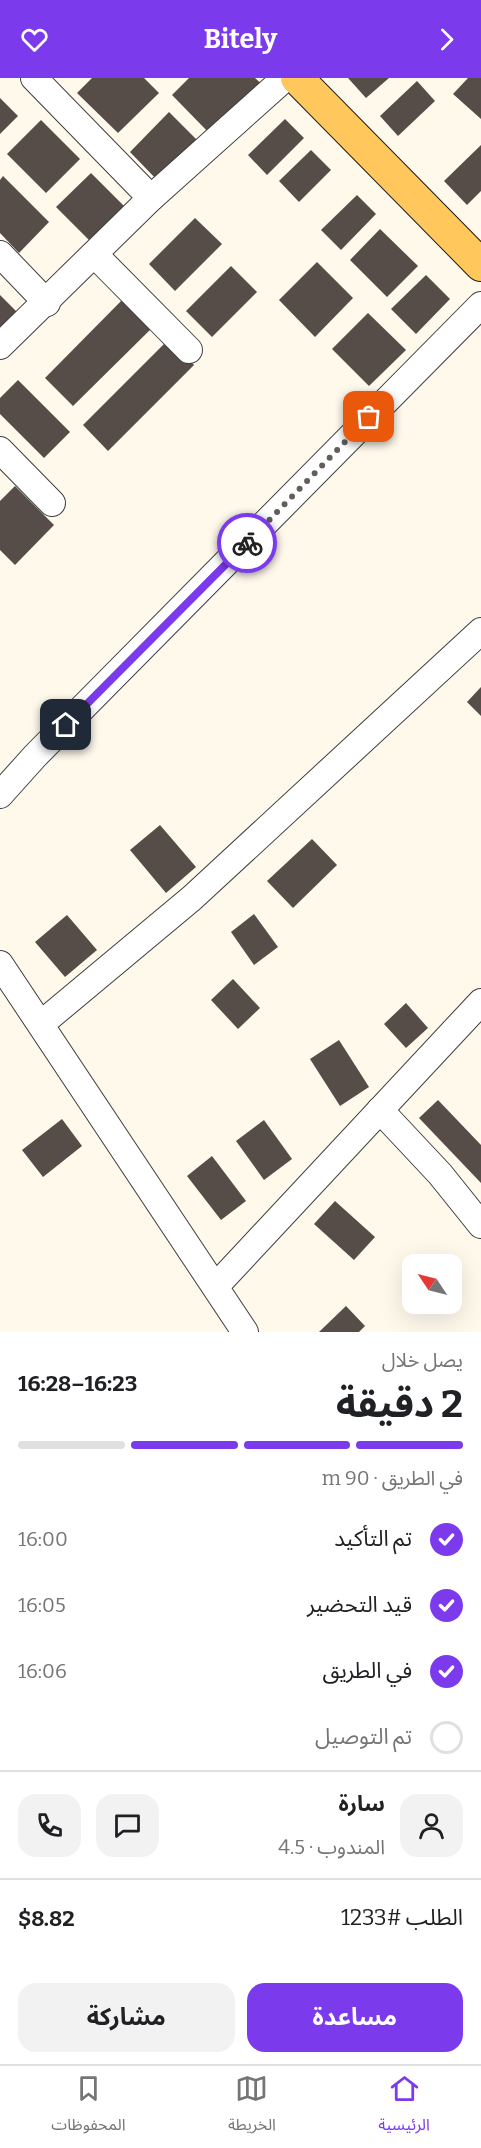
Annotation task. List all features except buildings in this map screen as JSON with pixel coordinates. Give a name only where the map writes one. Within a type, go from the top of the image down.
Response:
[{"type":"main road","points":[[297,78],[481,265]]},
{"type":"street","points":[[33,78],[151,198]]},
{"type":"street","points":[[0,346],[47,303],[151,198],[285,78]]},
{"type":"street","points":[[0,254],[47,303]]},
{"type":"street","points":[[95,255],[189,350]]},
{"type":"street","points":[[0,795],[35,756],[481,305]]},
{"type":"street","points":[[0,450],[52,503]]},
{"type":"street","points":[[41,1024],[192,898],[481,631]]},
{"type":"street","points":[[0,964],[245,1332]]},
{"type":"street","points":[[216,1286],[481,1002]]},
{"type":"street","points":[[380,1110],[440,1174],[481,1225]]},
{"type":"way so far","points":[[247,543],[369,417]]},
{"type":"route","points":[[66,725],[247,543]]}]
